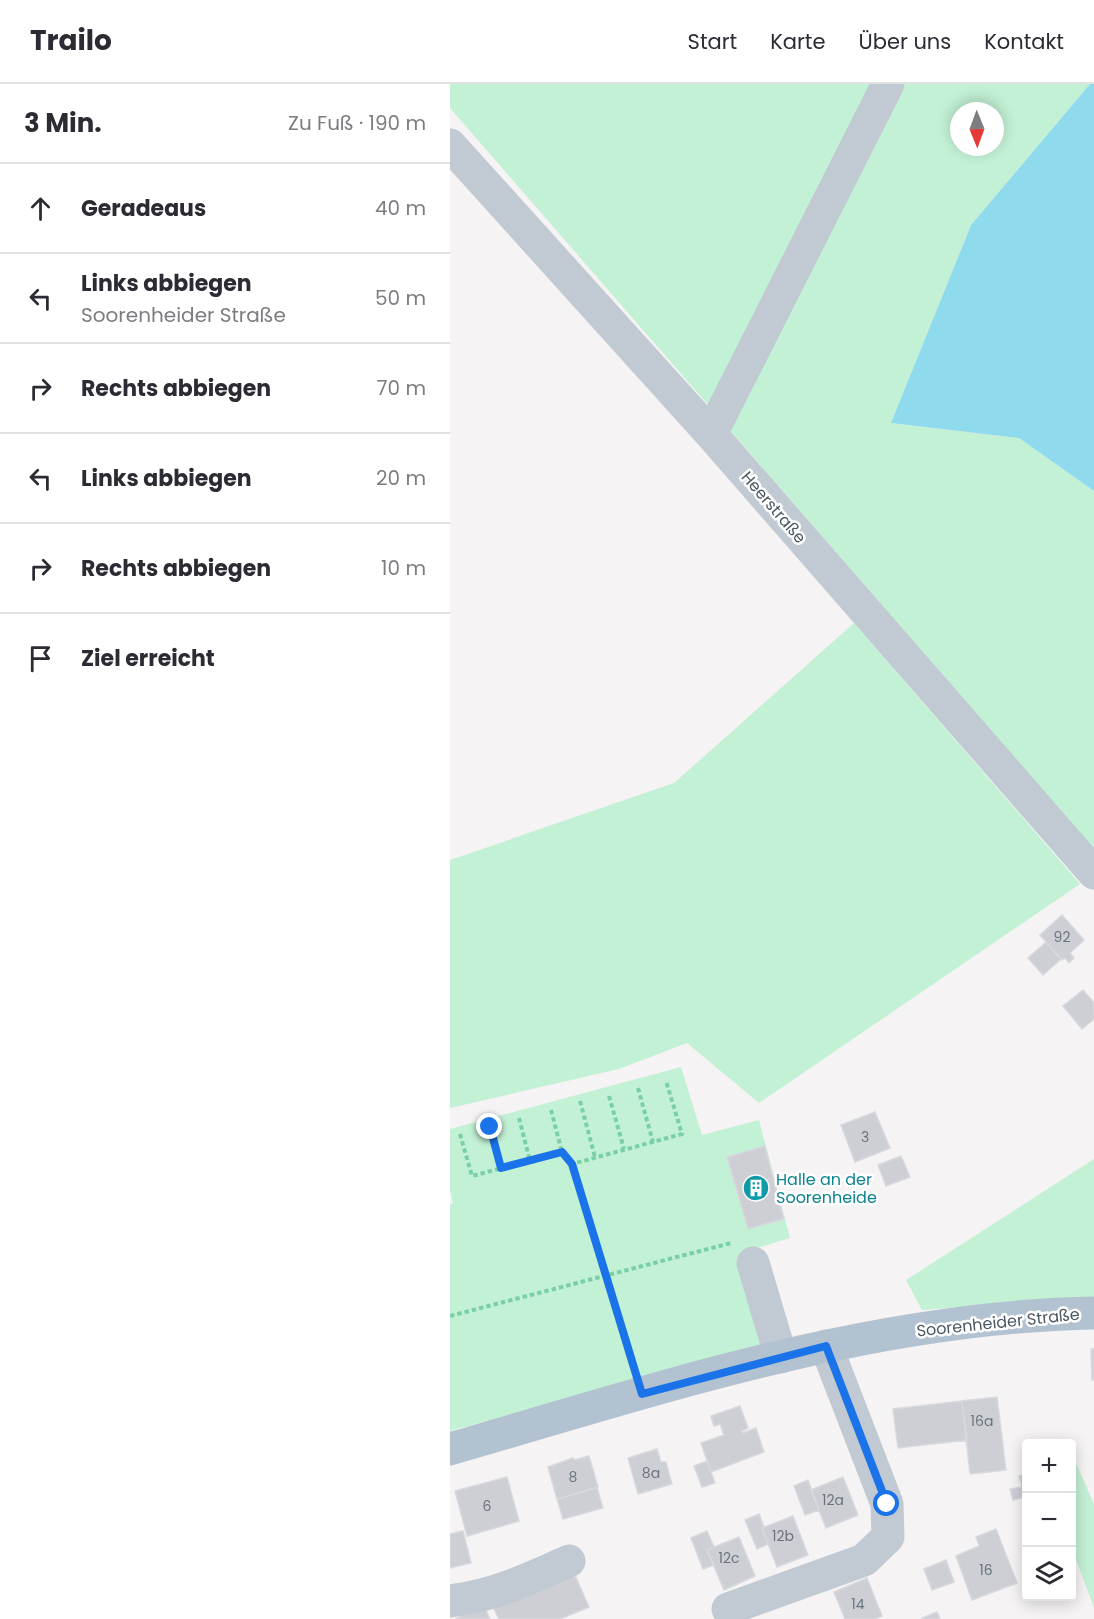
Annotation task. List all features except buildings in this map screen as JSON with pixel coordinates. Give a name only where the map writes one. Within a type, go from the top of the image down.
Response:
[{"type":"main road","name":"Soorenheider Straße","points":[[450,1449],[642,1394],[826,1346],[949,1323],[1066,1313],[1094,1313]]},
{"type":"street","points":[[711,434],[888,84]]},
{"type":"street","name":"Heerstraße","points":[[450,145],[711,434],[1094,873]]},
{"type":"street","points":[[753,1263],[781,1357]]},
{"type":"street","points":[[728,1609],[864,1560],[888,1537],[887,1504],[826,1346]]},
{"type":"street","points":[[450,1601],[469,1599],[507,1589],[569,1561]]},
{"type":"path","points":[[572,1164],[682,1134],[666,1082]]},
{"type":"path","points":[[638,1088],[653,1142]]},
{"type":"path","points":[[609,1096],[624,1149]]},
{"type":"path","points":[[580,1101],[596,1157]]},
{"type":"path","points":[[550,1110],[562,1152],[572,1164],[642,1394]]},
{"type":"path","points":[[519,1118],[530,1161]]},
{"type":"path","points":[[490,1127],[501,1168]]},
{"type":"path","points":[[460,1134],[472,1176],[562,1152]]},
{"type":"path","points":[[450,1316],[747,1238],[753,1263]]},
{"type":"green space","points":[[450,84],[1090,84],[971,225],[891,423],[1019,438],[1094,491],[1094,849],[450,108]]},
{"type":"green space","points":[[854,623],[1080,884],[759,1103],[687,1043],[619,1069],[450,1108],[450,860],[674,783]]},
{"type":"green space","points":[[681,1067],[702,1135],[759,1120],[790,1238],[740,1253],[765,1346],[450,1431],[450,1204],[453,1203],[450,1191],[450,1129]]},
{"type":"green space","points":[[1094,1159],[1094,1297],[922,1310],[906,1280]]},
{"type":"green space","points":[[1076,1463],[1094,1504],[1094,1608],[1076,1560]]},
{"type":"water","points":[[1090,84],[1094,84],[1094,491],[1019,438],[891,423],[971,225]]},
{"type":"place","name":"Halle an der Soorenheide","points":[[756,1188]]},
{"type":"route","points":[[490,1127],[501,1168],[562,1152],[572,1164],[642,1394],[826,1346],[887,1504]]}]
